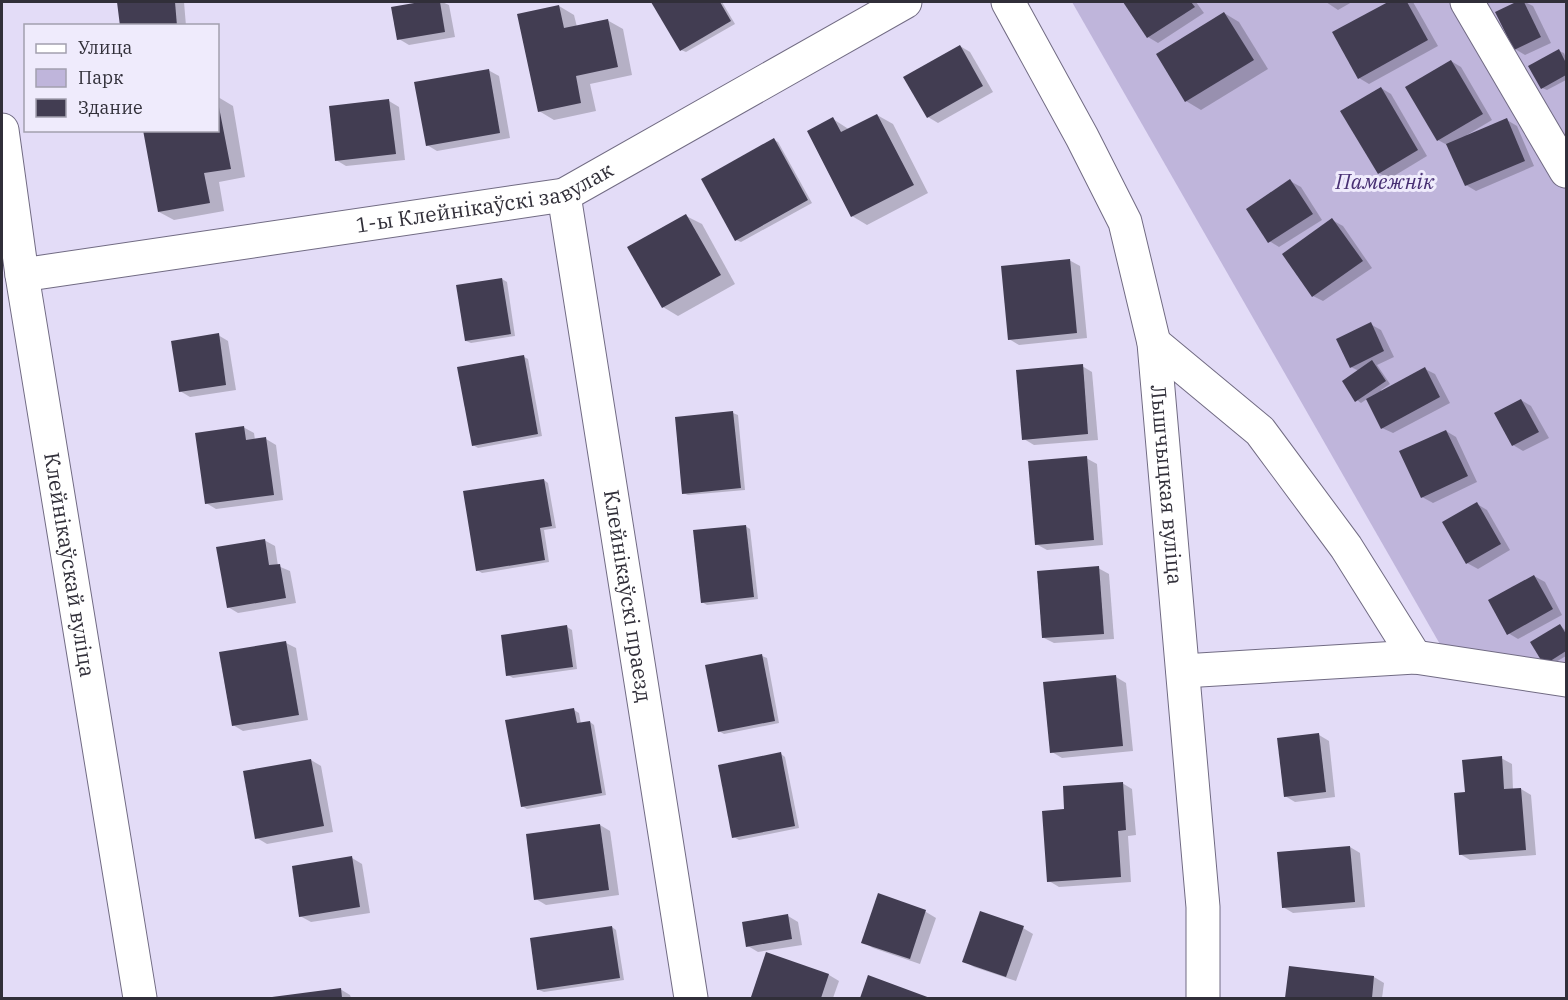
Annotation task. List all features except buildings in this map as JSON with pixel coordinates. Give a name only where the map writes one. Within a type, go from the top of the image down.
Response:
[{"type":"street","name":"1-ы Клейнікаўскі завулак","points":[[22,275],[564,195],[905,2]]},
{"type":"street","name":"Лышчыцкая вуліца","points":[[1008,2],[1082,136],[1125,222],[1154,343],[1203,907],[1203,999]]},
{"type":"street","points":[[1467,2],[1566,171]]},
{"type":"street","name":"Клейнікаўскай вуліца","points":[[2,130],[22,275],[140,999]]},
{"type":"street","name":"Клейнікаўскі праезд","points":[[564,195],[691,999]]},
{"type":"street","points":[[1154,343],[1260,431],[1346,547],[1415,657]]},
{"type":"street","points":[[1183,671],[1415,657],[1566,680]]},
{"type":"green space","name":"Памежнік","points":[[1072,2],[1566,2],[1566,672],[1441,646]]}]
